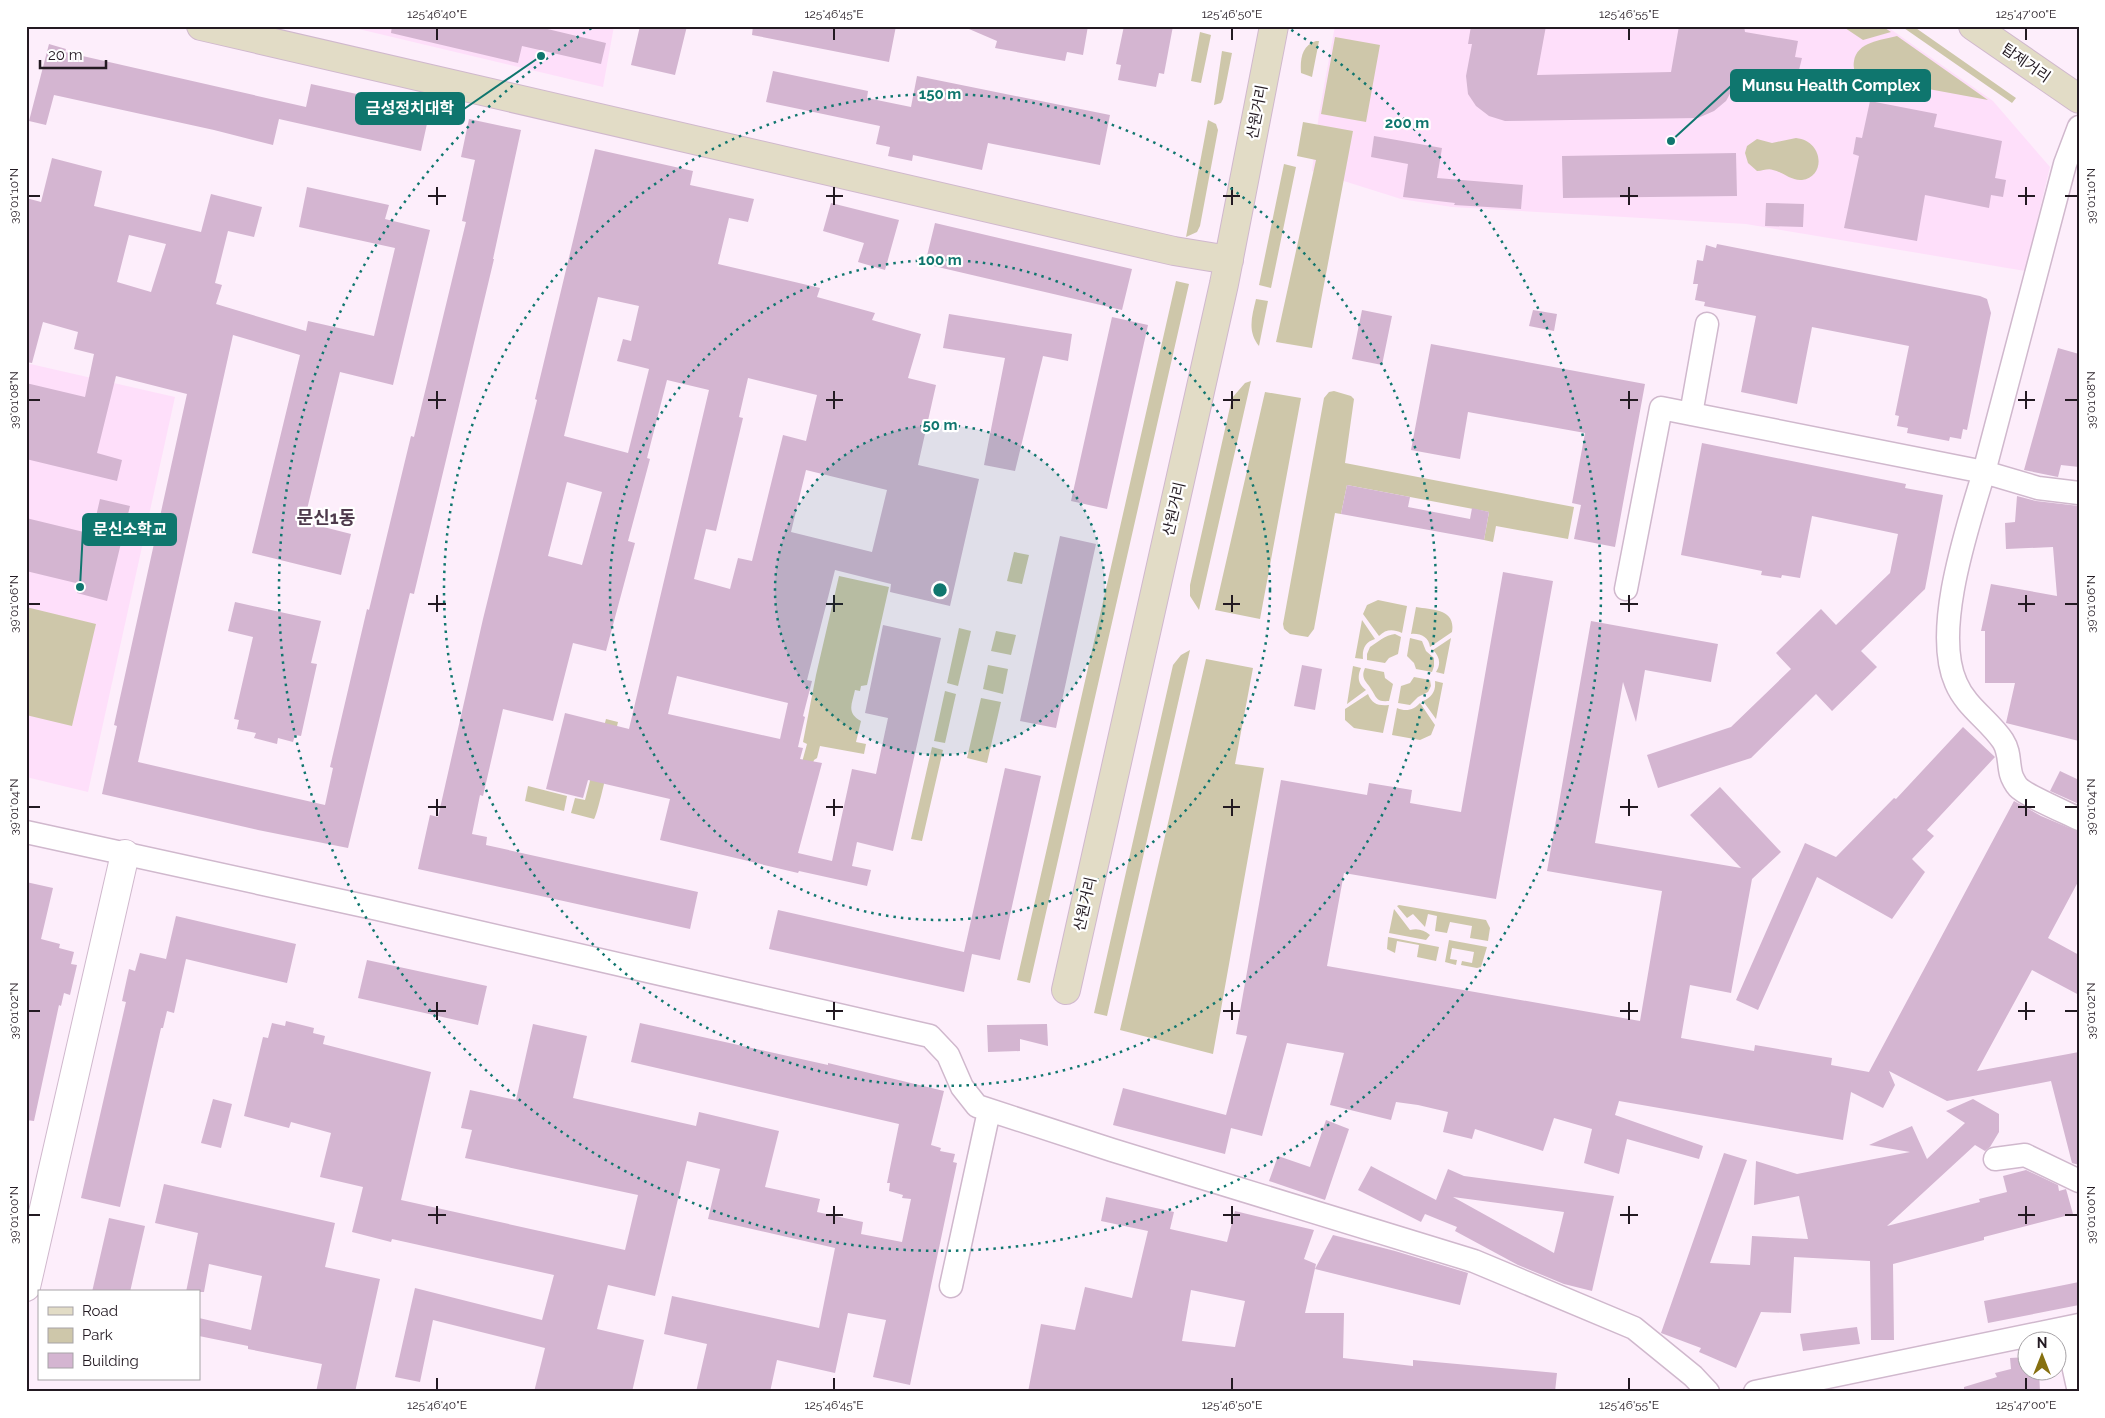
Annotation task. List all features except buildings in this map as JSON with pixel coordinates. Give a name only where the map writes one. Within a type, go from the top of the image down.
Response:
[{"type":"main road","points":[[201,26],[1174,250],[1229,260]]},
{"type":"main road","name":"산원거리","points":[[1066,990],[1229,260],[1274,26]]},
{"type":"main road","name":"탑제거리","points":[[1973,26],[2079,99]]},
{"type":"street","points":[[2079,127],[2065,164],[1984,472],[1963,540],[1949,612],[1947,643],[1949,664],[1956,683],[1965,699],[2004,743],[2010,758],[2011,775],[2019,788],[2079,819]]},
{"type":"street","points":[[1691,414],[1707,324]]},
{"type":"street","points":[[1626,589],[1661,408],[1984,472],[2038,488],[2079,493]]},
{"type":"street","points":[[26,832],[378,909],[930,1036],[948,1055],[962,1087],[977,1106],[1474,1261],[1634,1328],[1693,1376],[1708,1392]]},
{"type":"street","points":[[26,1287],[125,854]]},
{"type":"street","points":[[950,1286],[989,1111]]},
{"type":"street","points":[[1995,1159],[2025,1155],[2079,1181]]},
{"type":"street","points":[[1755,1392],[2072,1327],[2079,1392]]},
{"type":"shaded area","points":[[346,26],[614,26],[603,87]]},
{"type":"shaded area","points":[[1335,26],[1886,26],[1993,101],[2050,167],[2025,271],[1746,224],[1452,207],[1401,199],[1312,171],[1319,114]]},
{"type":"shaded area","points":[[26,363],[175,397],[88,792],[26,777]]},
{"type":"green space","points":[[1842,26],[1882,26],[1891,32],[1863,40]]},
{"type":"green space","points":[[1901,26],[1913,26],[2016,98],[2012,103]]},
{"type":"green space","points":[[1200,32],[1211,35],[1201,83],[1191,81]]},
{"type":"green space","points":[[1897,36],[1988,100],[1858,76],[1854,63],[1856,55],[1860,50],[1871,43]]},
{"type":"green space","points":[[1335,37],[1380,45],[1366,122],[1321,114]]},
{"type":"green space","points":[[1319,41],[1312,77],[1301,73],[1301,63],[1305,49]]},
{"type":"green space","points":[[1222,51],[1232,53],[1223,99],[1221,103],[1214,105]]},
{"type":"green space","points":[[1208,120],[1216,124],[1218,130],[1200,226],[1197,232],[1186,237]]},
{"type":"green space","points":[[1303,122],[1353,131],[1312,348],[1276,342],[1316,160],[1297,156]]},
{"type":"green space","points":[[1796,138],[1812,145],[1817,152],[1818,166],[1815,173],[1810,177],[1798,180],[1771,169],[1757,171],[1748,163],[1745,153],[1747,146],[1757,139],[1772,143]]},
{"type":"green space","points":[[1284,164],[1296,167],[1271,288],[1259,285]]},
{"type":"green space","points":[[1176,281],[1189,284],[1030,983],[1017,980]]},
{"type":"green space","points":[[1256,299],[1268,301],[1259,346],[1252,329],[1252,317]]},
{"type":"green space","points":[[1251,381],[1199,610],[1190,596],[1190,585],[1232,398],[1245,383]]},
{"type":"green space","points":[[1334,391],[1351,396],[1354,399],[1345,463],[1574,507],[1568,539],[1496,526],[1493,542],[1484,540],[1489,512],[1347,485],[1341,514],[1335,513],[1314,629],[1308,637],[1290,634],[1284,629],[1283,624],[1324,398],[1329,392]]},
{"type":"green space","points":[[1265,392],[1301,398],[1260,619],[1215,610]]},
{"type":"green space","points":[[1014,552],[1029,555],[1022,584],[1007,581]]},
{"type":"green space","points":[[839,576],[889,587],[867,685],[861,686],[860,691],[855,690],[851,708],[853,715],[861,721],[856,742],[866,744],[864,754],[820,746],[817,758],[814,760],[811,768],[801,766],[807,744],[803,742]]},
{"type":"green space","points":[[1378,600],[1407,606],[1402,633],[1390,630],[1379,636],[1363,614],[1367,605]]},
{"type":"green space","points":[[26,607],[96,624],[72,726],[26,715]]},
{"type":"green space","points":[[1416,607],[1436,610],[1447,615],[1452,624],[1452,632],[1430,647],[1424,636],[1411,634]]},
{"type":"green space","points":[[1362,620],[1375,639],[1365,646],[1363,659],[1355,658]]},
{"type":"green space","points":[[959,628],[971,631],[958,686],[947,683]]},
{"type":"green space","points":[[996,631],[1016,635],[1011,655],[991,651]]},
{"type":"green space","points":[[1395,634],[1401,637],[1398,654],[1389,658],[1385,663],[1367,660],[1370,647],[1385,637]]},
{"type":"green space","points":[[1410,638],[1422,641],[1426,651],[1434,658],[1432,672],[1416,669],[1414,663],[1407,656]]},
{"type":"green space","points":[[1451,638],[1444,674],[1436,672],[1439,661],[1433,650]]},
{"type":"green space","points":[[1190,650],[1107,1016],[1094,1013],[1173,665],[1181,655]]},
{"type":"green space","points":[[1206,659],[1253,668],[1235,764],[1264,768],[1213,1054],[1120,1030]]},
{"type":"green space","points":[[988,665],[1008,669],[1003,694],[983,689]]},
{"type":"green space","points":[[1353,666],[1361,668],[1359,680],[1366,690],[1347,704]]},
{"type":"green space","points":[[1365,668],[1384,672],[1385,678],[1393,684],[1389,701],[1382,701],[1376,697],[1364,678]]},
{"type":"green space","points":[[1414,677],[1430,680],[1431,686],[1428,692],[1418,697],[1410,705],[1398,703],[1401,686],[1410,683]]},
{"type":"green space","points":[[1435,681],[1443,683],[1436,719],[1423,701],[1433,693]]},
{"type":"green space","points":[[945,691],[956,694],[945,743],[934,741]]},
{"type":"green space","points":[[1368,694],[1376,704],[1389,705],[1383,733],[1354,728],[1345,720],[1345,709]]},
{"type":"green space","points":[[981,698],[1001,702],[987,763],[967,758]]},
{"type":"green space","points":[[1420,703],[1435,725],[1431,735],[1420,740],[1392,735],[1397,708],[1410,710]]},
{"type":"green space","points":[[606,719],[618,722],[603,790],[594,819],[571,813],[575,798],[585,800]]},
{"type":"green space","points":[[932,747],[943,750],[922,841],[911,839]]},
{"type":"green space","points":[[528,786],[567,796],[564,811],[525,801]]},
{"type":"green space","points":[[1397,906],[1486,920],[1490,928],[1488,941],[1470,938],[1472,926],[1450,922],[1447,933],[1435,931],[1437,916],[1428,914],[1425,927],[1413,914],[1407,918]]},
{"type":"green space","points":[[1394,909],[1410,930],[1421,930],[1430,935],[1426,940],[1389,933]]},
{"type":"green space","points":[[1388,937],[1439,947],[1436,961],[1417,957],[1419,945],[1397,941],[1395,953],[1387,949]]},
{"type":"green space","points":[[1449,940],[1487,947],[1481,967],[1461,965],[1462,961],[1472,963],[1474,952],[1452,948],[1450,959],[1457,960],[1456,965],[1445,962]]},
{"type":"place","name":"금성정치대학","points":[[541,56]]},
{"type":"place","name":"Munsu Health Complex","points":[[1671,141]]},
{"type":"place","name":"문신소학교","points":[[80,587]]},
{"type":"district","name":"문신1동","points":[[326,518]]}]
